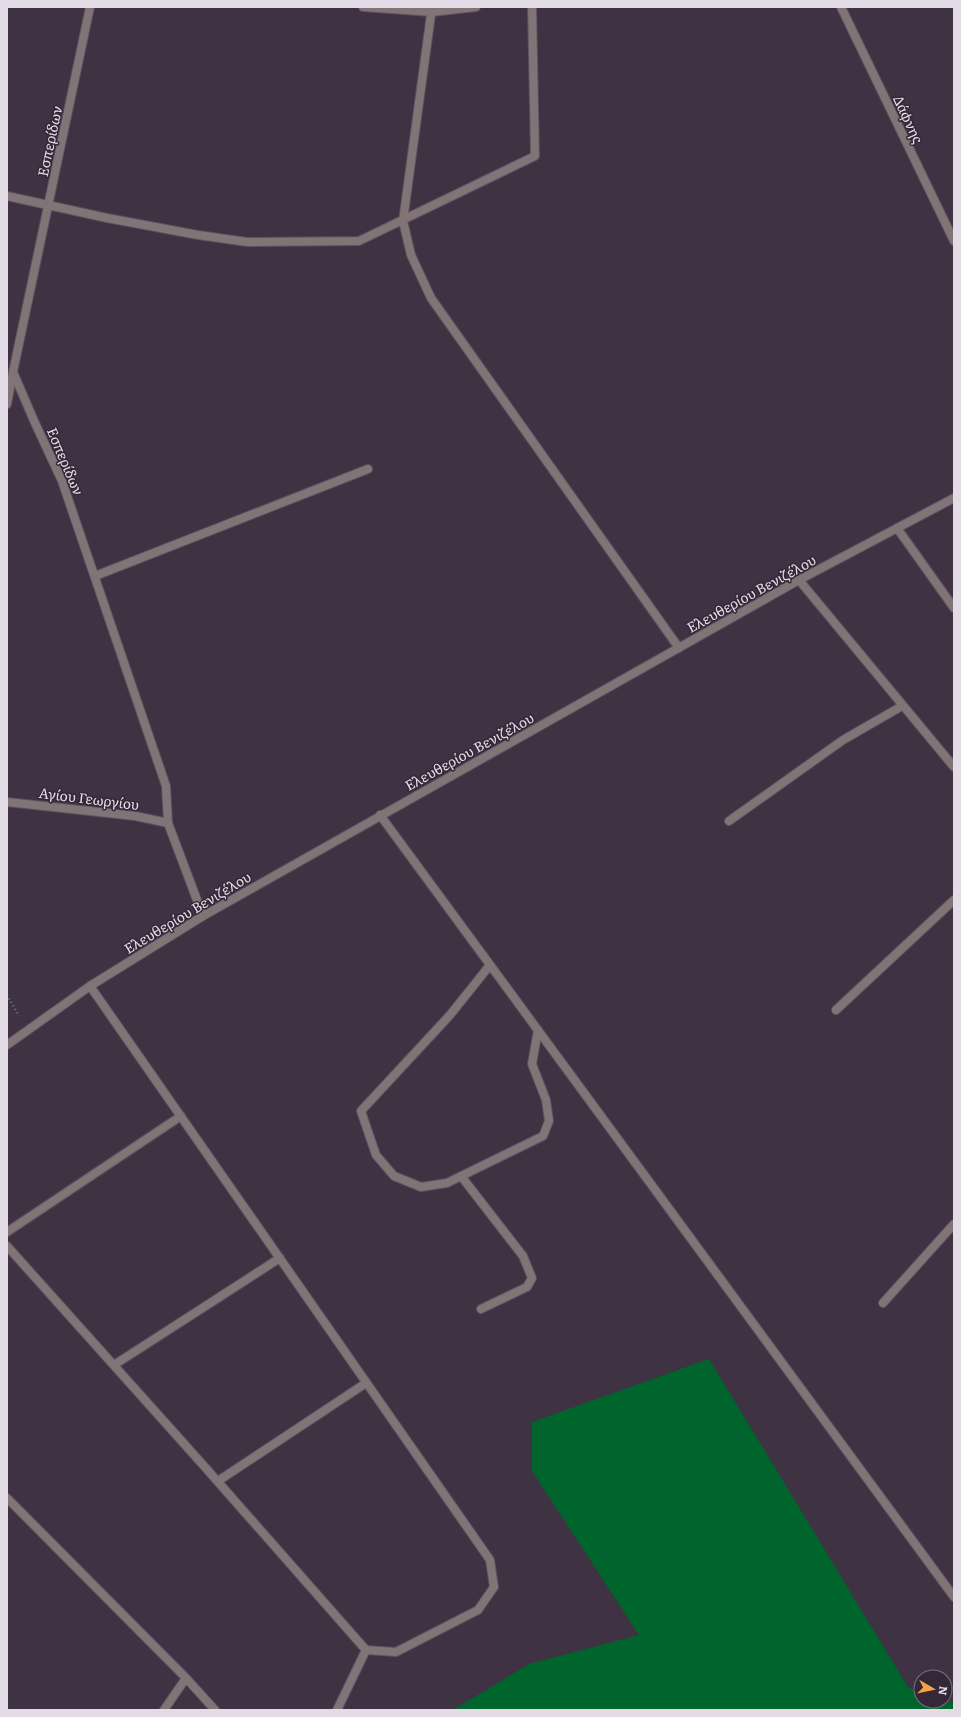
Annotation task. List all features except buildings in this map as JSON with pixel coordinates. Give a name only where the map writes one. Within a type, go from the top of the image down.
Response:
[{"type":"street","name":"Εσπερίδων","points":[[90,7],[13,372],[62,481],[166,786],[168,823],[203,916]]},
{"type":"street","points":[[363,7],[432,9],[476,7]]},
{"type":"street","points":[[7,196],[48,206],[198,235],[247,242],[359,241],[535,156],[532,7]]},
{"type":"street","name":"Δάφνης","points":[[841,7],[954,241]]},
{"type":"street","points":[[432,9],[403,221],[411,254],[431,298],[679,648]]},
{"type":"street","points":[[7,404],[13,372]]},
{"type":"street","points":[[95,576],[368,469]]},
{"type":"street","name":"Ελευθερίου Βενιζέλου","points":[[7,1045],[90,986],[203,916],[799,580],[954,498]]},
{"type":"street","points":[[897,528],[954,608]]},
{"type":"street","points":[[799,580],[954,767]]},
{"type":"street","points":[[729,821],[843,740],[902,706]]},
{"type":"street","name":"Αγίου Γεωργίου","points":[[7,802],[135,816],[168,823]]},
{"type":"street","points":[[380,815],[954,1598]]},
{"type":"street","points":[[836,1010],[954,900]]},
{"type":"street","points":[[490,965],[450,1015],[361,1111],[376,1155],[394,1176],[421,1186],[447,1183],[543,1136],[549,1121],[546,1100],[532,1064],[538,1030]]},
{"type":"street","points":[[7,1246],[218,1481],[366,1650],[396,1652],[478,1610],[494,1587],[490,1560],[90,986]]},
{"type":"street","points":[[7,1232],[181,1116]]},
{"type":"street","points":[[461,1176],[523,1256],[532,1278],[527,1287],[481,1309]]},
{"type":"street","points":[[883,1303],[954,1224]]},
{"type":"street","points":[[114,1365],[280,1258]]},
{"type":"street","points":[[218,1481],[366,1383]]},
{"type":"street","points":[[7,1498],[186,1678],[215,1710]]},
{"type":"street","points":[[337,1710],[366,1650]]},
{"type":"street","points":[[164,1710],[186,1678]]},
{"type":"path","points":[[7,995],[27,1030]]},
{"type":"green space","points":[[709,1359],[908,1687],[913,1689],[913,1709],[953,1709],[953,1702],[954,1710],[453,1710],[529,1664],[639,1635],[532,1471],[532,1422]]}]
